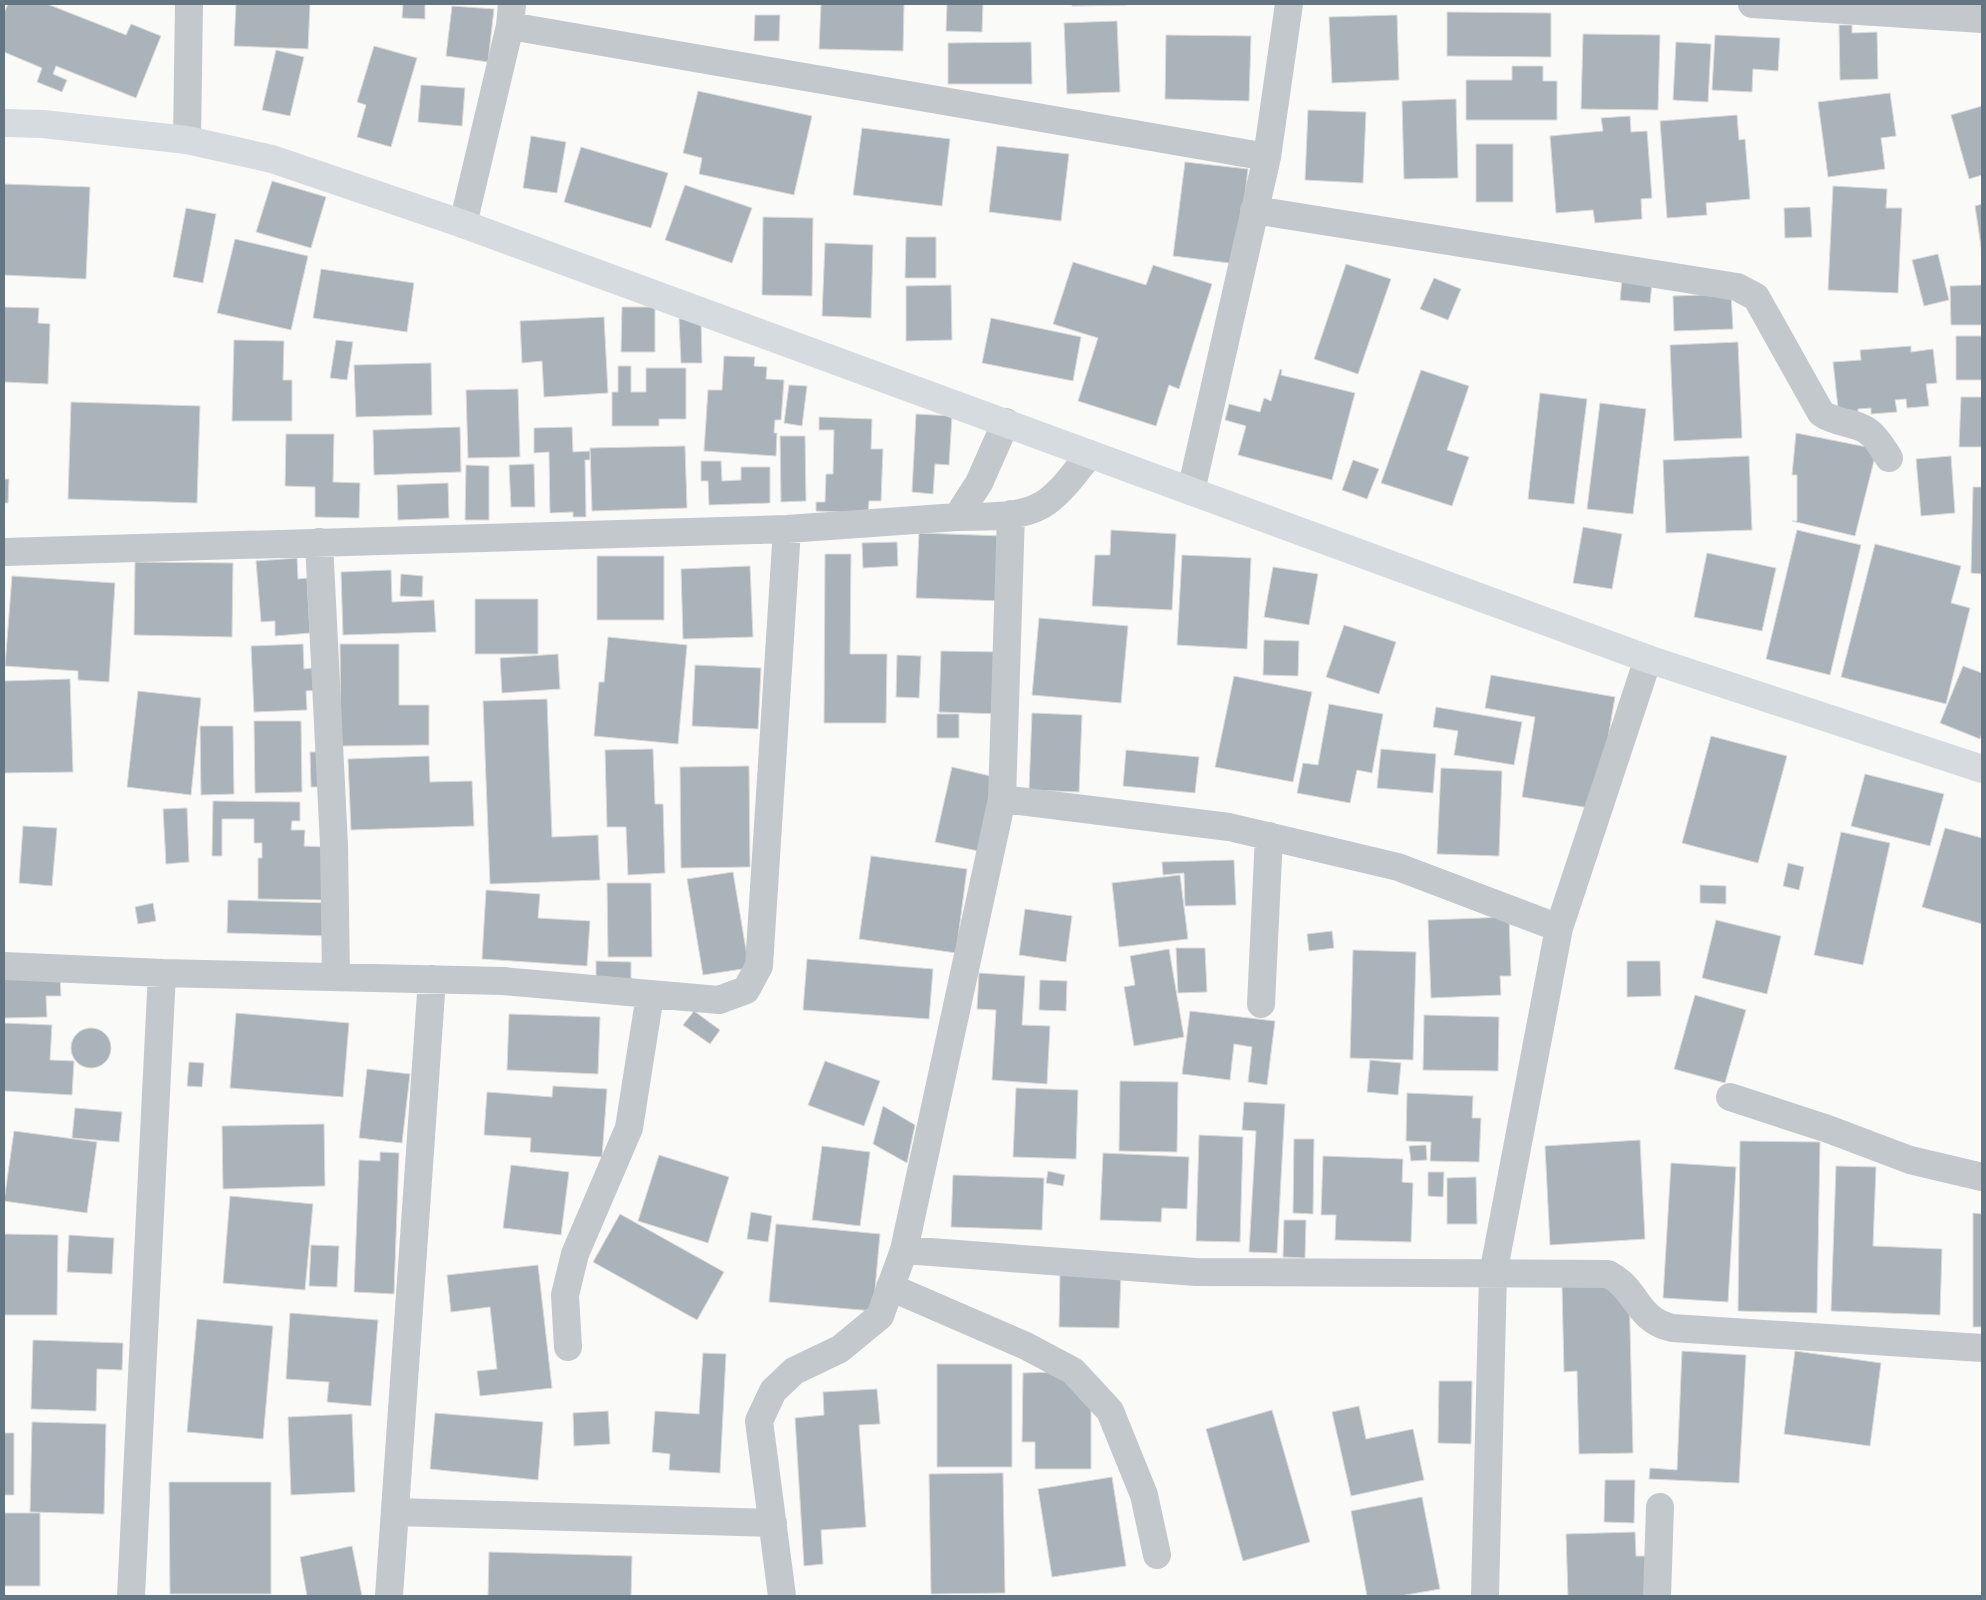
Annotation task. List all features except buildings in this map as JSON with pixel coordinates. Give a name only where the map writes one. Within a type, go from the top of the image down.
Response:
[{"type":"main road","points":[[4,109],[44,124]]},
{"type":"main road","points":[[4,124],[44,124],[187,140],[272,159],[463,224],[1648,659],[1982,769]]},
{"type":"street","points":[[187,140],[189,4]]},
{"type":"street","points":[[1191,491],[1267,157],[1289,4]]},
{"type":"street","points":[[1752,4],[1982,19]]},
{"type":"street","points":[[463,224],[511,15],[1267,157]]},
{"type":"street","points":[[1254,210],[1736,287],[1756,297],[1821,413],[1831,420],[1868,431],[1879,442],[1889,458]]},
{"type":"street","points":[[957,517],[979,483],[1006,422]]},
{"type":"street","points":[[4,552],[787,529],[1011,514],[1041,506],[1057,493],[1090,454]]},
{"type":"street","points":[[782,1596],[760,1421],[773,1391],[794,1371],[840,1349],[880,1316],[904,1250],[1002,799],[1011,514]]},
{"type":"street","points":[[4,966],[162,973],[503,981],[719,1000],[746,990],[759,966],[787,529]]},
{"type":"street","points":[[319,542],[330,760],[336,977]]},
{"type":"street","points":[[1485,1596],[1493,1274],[1559,928],[1648,659]]},
{"type":"street","points":[[1002,799],[1229,827],[1269,836],[1398,866],[1559,928]]},
{"type":"street","points":[[1261,1004],[1269,836]]},
{"type":"street","points":[[131,1596],[162,973]]},
{"type":"street","points":[[390,1596],[432,979]]},
{"type":"street","points":[[568,1347],[565,1295],[575,1254],[629,1128],[650,995]]},
{"type":"street","points":[[1730,1097],[1828,1129],[1910,1160],[1982,1177]]},
{"type":"street","points":[[904,1250],[1196,1272],[1493,1274],[1575,1272],[1608,1274],[1618,1279],[1650,1319],[1672,1328],[1982,1348]]},
{"type":"street","points":[[890,1287],[1026,1346],[1073,1371],[1110,1411],[1144,1494],[1157,1554]]},
{"type":"street","points":[[1658,1596],[1660,1507]]},
{"type":"street","points":[[395,1512],[773,1523]]}]
